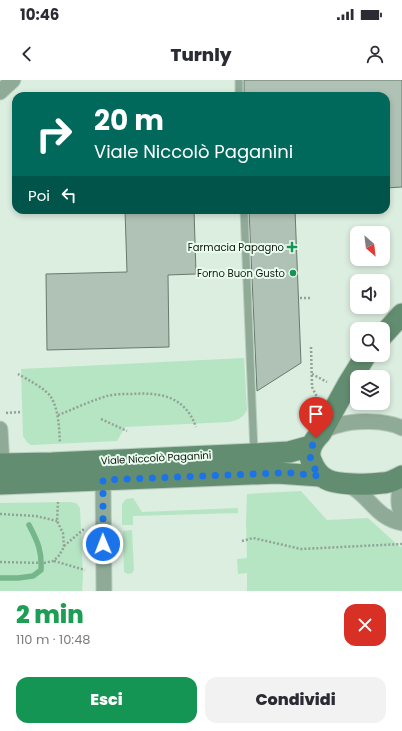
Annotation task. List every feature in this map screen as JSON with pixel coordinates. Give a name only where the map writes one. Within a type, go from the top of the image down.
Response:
[{"type":"street","points":[[0,92],[13,80]]},
{"type":"street","points":[[390,327],[402,314]]},
{"type":"street","points":[[320,476],[313,468],[310,456],[316,439],[361,362]]},
{"type":"street","name":"Viale Niccolò Paganini","points":[[1,471],[60,463],[289,452],[316,439],[330,427],[340,424],[366,422],[390,423],[402,428]]},
{"type":"street","points":[[0,429],[1,471]]},
{"type":"street","name":"Viale Niccolò Paganini","points":[[1,471],[103,480],[293,473],[320,476],[331,482],[381,483],[393,481],[402,476]]},
{"type":"street","points":[[103,480],[104,591]]},
{"type":"street","points":[[344,483],[355,488],[383,515],[402,523]]},
{"type":"street","points":[[402,483],[398,493],[402,515]]},
{"type":"lane","points":[[239,80],[240,92]]},
{"type":"lane","points":[[244,214],[254,454]]},
{"type":"path","points":[[300,298],[310,298]]},
{"type":"path","points":[[311,347],[312,386],[320,402]]},
{"type":"path","points":[[18,374],[34,383],[51,397],[58,415],[60,447]]},
{"type":"path","points":[[312,374],[330,384]]},
{"type":"path","points":[[58,415],[106,397],[148,393],[177,400],[186,409],[194,420],[196,426]]},
{"type":"path","points":[[0,413],[20,412]]},
{"type":"path","points":[[101,419],[126,431]]},
{"type":"path","points":[[58,497],[57,521],[63,533],[64,547]]},
{"type":"path","points":[[0,514],[36,516],[57,521]]},
{"type":"path","points":[[53,561],[64,547],[84,529]]},
{"type":"path","points":[[242,541],[253,538],[301,549],[402,544]]},
{"type":"path","points":[[0,562],[44,563],[53,561],[85,570]]},
{"type":"green space","points":[[244,358],[247,410],[242,417],[235,420],[229,422],[125,427],[117,441],[31,445],[23,436],[21,369]]},
{"type":"green space","points":[[301,491],[327,520],[368,518],[400,547],[402,546],[402,591],[247,591],[247,573],[238,574],[237,559],[247,558],[247,494]]},
{"type":"green space","points":[[133,498],[142,512],[238,508],[238,513],[133,516],[133,525],[122,525],[122,504],[126,499]]},
{"type":"green space","points":[[0,503],[76,503],[80,508],[83,577],[82,591],[0,591]]},
{"type":"green space","points":[[132,530],[134,570],[132,573],[128,574],[124,572],[123,531]]},
{"type":"building","points":[[244,80],[402,80],[402,187],[390,188],[390,92],[244,92]]},
{"type":"building","points":[[125,214],[194,214],[196,274],[168,275],[169,347],[47,350],[46,274],[127,272]]},
{"type":"building","points":[[249,214],[295,214],[301,363],[257,391]]},
{"type":"waterway","points":[[0,578],[33,576],[41,570],[39,547],[29,525]]},
{"type":"place","name":"Farmacia Papagno","points":[[292,247]]},
{"type":"place","name":"Forno Buon Gusto","points":[[293,273]]},
{"type":"route","points":[[103,544],[103,480],[277,473],[320,476],[313,468],[310,456],[312,446],[316,438]]}]
